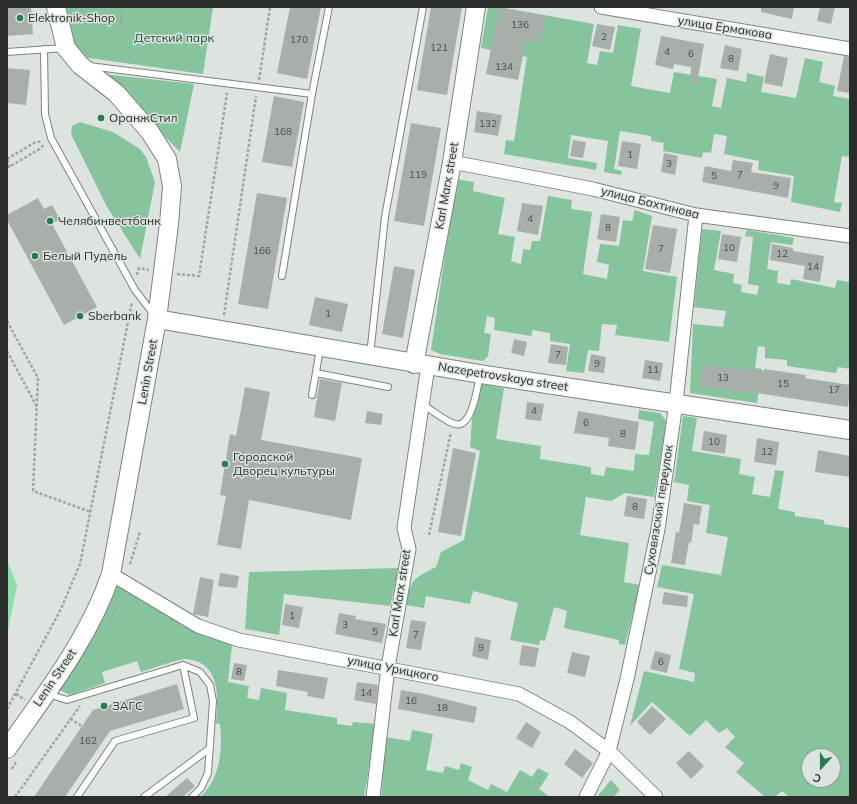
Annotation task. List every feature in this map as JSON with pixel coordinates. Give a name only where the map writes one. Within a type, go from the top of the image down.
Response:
[{"type":"main road","name":"Lenin Street","points":[[7,749],[47,694],[89,626],[105,593],[111,574],[157,320],[170,224],[172,186],[167,159],[150,132],[116,93],[80,65],[66,48],[56,7]]},
{"type":"main road","name":"Karl Marx street","points":[[421,365],[476,7]]},
{"type":"main road","name":"Nazepetrovskaya street","points":[[157,320],[421,365],[850,430]]},
{"type":"street","name":"улица Ермакова","points":[[601,7],[850,49]]},
{"type":"street","name":"улица Бахтинова","points":[[452,162],[594,189],[696,215],[850,236]]},
{"type":"street","name":"Суховязский переулок","points":[[586,797],[609,751],[627,679],[658,529],[676,403],[696,215]]},
{"type":"street","name":"Karl Marx street","points":[[372,797],[388,667],[409,549],[404,528],[422,404],[421,365]]},
{"type":"street","name":"улица Урицкого","points":[[111,574],[198,626],[239,640],[388,667],[519,694],[570,722],[609,751],[656,797]]},
{"type":"lane","points":[[282,276],[312,94],[329,7]]},
{"type":"lane","points":[[369,356],[385,217],[423,7]]},
{"type":"lane","points":[[7,52],[66,48]]},
{"type":"lane","points":[[44,49],[46,114],[51,138],[135,290],[157,320]]},
{"type":"lane","points":[[80,65],[312,94]]},
{"type":"lane","points":[[312,395],[321,348]]},
{"type":"lane","points":[[316,373],[388,387]]},
{"type":"lane","points":[[422,404],[453,424],[460,424],[467,420],[480,374]]},
{"type":"lane","points":[[77,797],[115,741],[194,718],[183,665]]},
{"type":"lane","points":[[47,694],[67,700],[183,665],[200,672],[210,685],[213,701],[208,773],[201,788],[192,797]]},
{"type":"lane","points":[[144,797],[209,749]]},
{"type":"path","points":[[120,29],[123,7]]},
{"type":"path","points":[[221,331],[270,7]]},
{"type":"path","points":[[51,138],[38,150],[9,168],[7,160],[34,143],[51,138]]},
{"type":"path","points":[[7,321],[38,378],[34,491],[91,512]]},
{"type":"path","points":[[7,351],[37,407]]},
{"type":"path","points":[[429,535],[453,424]]},
{"type":"path","points":[[15,797],[83,701]]},
{"type":"path","points":[[70,719],[82,726]]},
{"type":"green space","name":"Детский парк","points":[[66,7],[213,7],[203,74],[75,56]]},
{"type":"green space","points":[[488,7],[499,7],[594,24],[587,63],[597,65],[600,51],[613,53],[618,25],[641,29],[631,86],[670,93],[674,72],[717,79],[712,106],[721,108],[727,78],[746,82],[747,73],[764,77],[761,92],[796,98],[805,58],[823,62],[819,82],[835,86],[833,96],[850,99],[850,157],[842,156],[834,202],[842,203],[840,212],[791,202],[794,176],[758,170],[759,161],[724,154],[727,136],[714,134],[711,153],[703,152],[702,158],[663,151],[664,143],[651,141],[651,136],[620,131],[614,169],[622,171],[621,175],[604,172],[608,141],[571,135],[568,158],[597,163],[596,170],[504,154],[506,140],[514,141],[527,57],[481,48]]},
{"type":"green space","points":[[103,74],[194,84],[180,152]]},
{"type":"green space","points":[[80,122],[113,132],[140,149],[146,157],[155,182],[140,259],[106,205],[71,134],[72,126]]},
{"type":"green space","points":[[456,179],[474,182],[473,191],[505,198],[498,234],[515,237],[511,261],[521,264],[523,249],[530,250],[532,241],[540,241],[548,196],[572,200],[571,209],[592,212],[583,274],[607,279],[609,265],[597,262],[600,244],[619,246],[623,220],[632,221],[635,210],[652,216],[643,271],[677,277],[669,342],[615,335],[617,325],[602,324],[599,351],[588,350],[584,373],[566,371],[570,344],[550,341],[550,333],[533,330],[531,336],[494,330],[495,318],[487,316],[484,333],[491,334],[488,356],[483,361],[440,354],[431,350]]},
{"type":"green space","points":[[702,229],[721,231],[714,270],[734,274],[733,283],[742,285],[741,292],[757,295],[759,286],[748,284],[753,237],[745,236],[747,230],[794,238],[792,245],[771,242],[767,269],[778,271],[777,283],[790,285],[791,279],[835,288],[837,280],[850,282],[850,369],[838,367],[836,373],[787,366],[787,360],[765,358],[765,347],[758,346],[755,368],[762,369],[757,403],[690,393],[693,324],[723,327],[726,311],[694,307]]},
{"type":"green space","points":[[480,384],[504,388],[496,439],[541,446],[540,459],[591,467],[591,474],[604,476],[606,467],[634,471],[635,454],[649,455],[654,422],[638,419],[639,410],[660,413],[667,422],[654,497],[625,493],[611,501],[586,497],[580,535],[629,543],[624,582],[640,585],[625,645],[619,644],[619,640],[564,628],[567,611],[554,607],[545,641],[540,640],[539,645],[510,640],[518,603],[473,591],[470,604],[426,596],[424,608],[406,605],[414,580],[436,567],[441,552],[464,540],[480,451],[470,447],[472,419]]},
{"type":"green space","points":[[683,416],[697,418],[692,451],[741,459],[739,474],[755,477],[752,494],[770,497],[775,470],[784,471],[778,509],[795,512],[795,516],[824,520],[824,524],[850,528],[850,797],[789,797],[782,791],[775,797],[765,797],[736,772],[744,763],[725,747],[735,737],[727,728],[719,733],[706,720],[690,736],[652,702],[630,726],[644,671],[694,682],[695,673],[679,669],[694,594],[657,587],[662,565],[721,575],[728,537],[706,533],[710,505],[687,501],[689,485],[674,482]]},
{"type":"green space","points":[[399,568],[390,606],[284,594],[279,635],[245,629],[249,572]]},
{"type":"green space","points":[[116,583],[232,645],[228,682],[249,686],[247,698],[259,700],[261,688],[287,693],[285,710],[337,718],[337,724],[352,726],[353,722],[376,724],[364,797],[200,797],[212,782],[219,764],[221,734],[220,724],[216,723],[217,692],[215,682],[206,667],[197,662],[182,659],[141,672],[137,661],[102,672],[105,683],[70,695],[58,689]]},
{"type":"green space","points":[[412,730],[433,734],[426,770],[443,773],[445,766],[459,770],[461,763],[472,767],[468,780],[488,790],[491,784],[507,792],[520,770],[532,777],[538,768],[549,774],[539,789],[550,797],[381,797],[386,737],[410,741]]},
{"type":"green space","points":[[611,780],[620,790],[613,797],[597,797]]},
{"type":"shaded area","points":[[7,561],[17,585],[7,636]]},
{"type":"building","points":[[7,7],[31,7],[33,34],[7,36]]},
{"type":"building","points":[[290,7],[321,7],[307,79],[277,73]]},
{"type":"building","points":[[431,7],[462,7],[447,95],[417,90]]},
{"type":"building","points":[[761,7],[794,7],[792,19],[761,12]]},
{"type":"building","points":[[820,7],[835,7],[831,24],[817,21]]},
{"type":"building","points":[[499,8],[545,16],[540,42],[526,40],[518,80],[486,74]]},
{"type":"building","points":[[597,24],[615,27],[610,50],[592,46]]},
{"type":"building","points":[[661,36],[704,44],[697,84],[691,83],[691,67],[674,64],[673,69],[655,65]]},
{"type":"building","points":[[725,45],[742,49],[738,71],[720,68]]},
{"type":"building","points":[[770,54],[788,58],[782,87],[764,83]]},
{"type":"building","points":[[844,56],[850,57],[850,93],[837,91]]},
{"type":"building","points":[[7,68],[30,70],[26,105],[7,103]]},
{"type":"building","points":[[274,96],[304,102],[292,167],[262,162]]},
{"type":"building","points":[[477,111],[502,115],[498,136],[474,132]]},
{"type":"building","points":[[411,123],[441,128],[424,226],[394,221]]},
{"type":"building","points":[[573,140],[586,142],[583,158],[570,156]]},
{"type":"building","points":[[622,141],[641,144],[637,169],[618,166]]},
{"type":"building","points":[[664,153],[678,156],[675,175],[661,172]]},
{"type":"building","points":[[733,160],[753,163],[751,172],[791,178],[788,198],[702,182],[705,166],[731,171]]},
{"type":"building","points":[[257,193],[287,198],[268,309],[238,304]]},
{"type":"building","points":[[38,198],[44,209],[52,205],[60,219],[52,224],[97,307],[64,325],[7,220],[7,215]]},
{"type":"building","points":[[522,203],[543,206],[538,235],[517,231]]},
{"type":"building","points":[[601,214],[620,217],[616,242],[597,239]]},
{"type":"building","points":[[653,225],[677,229],[670,273],[645,269]]},
{"type":"building","points":[[722,234],[741,237],[737,262],[718,259]]},
{"type":"building","points":[[772,244],[793,248],[793,251],[824,256],[820,282],[803,279],[805,266],[770,260]]},
{"type":"building","points":[[394,266],[415,270],[403,338],[382,334]]},
{"type":"building","points":[[315,297],[348,304],[342,332],[309,325]]},
{"type":"building","points":[[514,339],[527,342],[524,356],[511,353]]},
{"type":"building","points":[[551,344],[568,347],[566,365],[548,363]]},
{"type":"building","points":[[591,354],[606,357],[604,373],[588,371]]},
{"type":"building","points":[[645,360],[663,363],[660,381],[642,378]]},
{"type":"building","points":[[703,365],[764,371],[764,369],[806,375],[805,378],[850,385],[848,407],[743,391],[701,388]]},
{"type":"building","points":[[320,379],[342,383],[335,421],[314,417]]},
{"type":"building","points":[[245,387],[270,392],[261,440],[362,458],[351,520],[249,500],[241,549],[217,545],[226,496],[220,495],[230,434],[236,436]]},
{"type":"building","points":[[527,402],[544,404],[541,421],[525,419]]},
{"type":"building","points":[[367,411],[383,414],[381,425],[365,423]]},
{"type":"building","points":[[578,411],[639,422],[635,450],[608,446],[609,438],[574,433]]},
{"type":"building","points":[[704,431],[727,435],[725,454],[701,450]]},
{"type":"building","points":[[757,438],[779,442],[776,465],[754,462]]},
{"type":"building","points":[[453,448],[476,453],[461,536],[438,532]]},
{"type":"building","points":[[818,450],[850,456],[850,477],[815,472]]},
{"type":"building","points":[[627,496],[647,499],[644,519],[624,516]]},
{"type":"building","points":[[684,503],[702,506],[699,525],[694,524],[685,565],[671,563],[676,532],[679,533]]},
{"type":"building","points":[[220,573],[239,576],[237,588],[218,586]]},
{"type":"building","points":[[200,577],[214,580],[208,617],[193,614]]},
{"type":"building","points":[[664,592],[688,596],[687,607],[662,604]]},
{"type":"building","points":[[285,604],[303,607],[299,628],[282,625]]},
{"type":"building","points":[[339,613],[356,616],[355,619],[386,624],[382,643],[335,634]]},
{"type":"building","points":[[411,620],[426,622],[421,650],[406,648]]},
{"type":"building","points":[[475,637],[491,640],[488,660],[472,656]]},
{"type":"building","points":[[522,645],[539,648],[535,667],[519,665]]},
{"type":"building","points":[[655,651],[671,655],[667,673],[650,669]]},
{"type":"building","points":[[572,652],[590,656],[585,677],[567,673]]},
{"type":"building","points":[[234,663],[247,665],[244,681],[231,679]]},
{"type":"building","points":[[278,670],[328,678],[324,699],[307,696],[308,692],[276,686]]},
{"type":"building","points":[[357,682],[378,685],[376,704],[354,700]]},
{"type":"building","points":[[177,684],[184,709],[110,731],[65,797],[34,797],[93,710]]},
{"type":"building","points":[[401,690],[477,707],[474,723],[398,709]]},
{"type":"building","points":[[652,706],[666,719],[650,735],[637,722]]},
{"type":"building","points":[[526,722],[541,732],[532,748],[516,738]]},
{"type":"building","points":[[575,749],[593,763],[582,778],[564,764]]},
{"type":"building","points":[[689,751],[704,766],[691,779],[676,763]]},
{"type":"building","points":[[187,778],[195,786],[183,797],[165,797]]},
{"type":"place","name":"Elektronik-Shop","points":[[20,18]]},
{"type":"place","name":"ОранжСтил","points":[[101,118]]},
{"type":"place","name":"Челябинвестбанк","points":[[50,221]]},
{"type":"place","name":"Белый Пудель","points":[[35,256]]},
{"type":"place","name":"Sberbank","points":[[80,316]]},
{"type":"place","name":"Городской Дворец культуры","points":[[225,464]]},
{"type":"place","name":"ЗАГС","points":[[104,706]]}]
